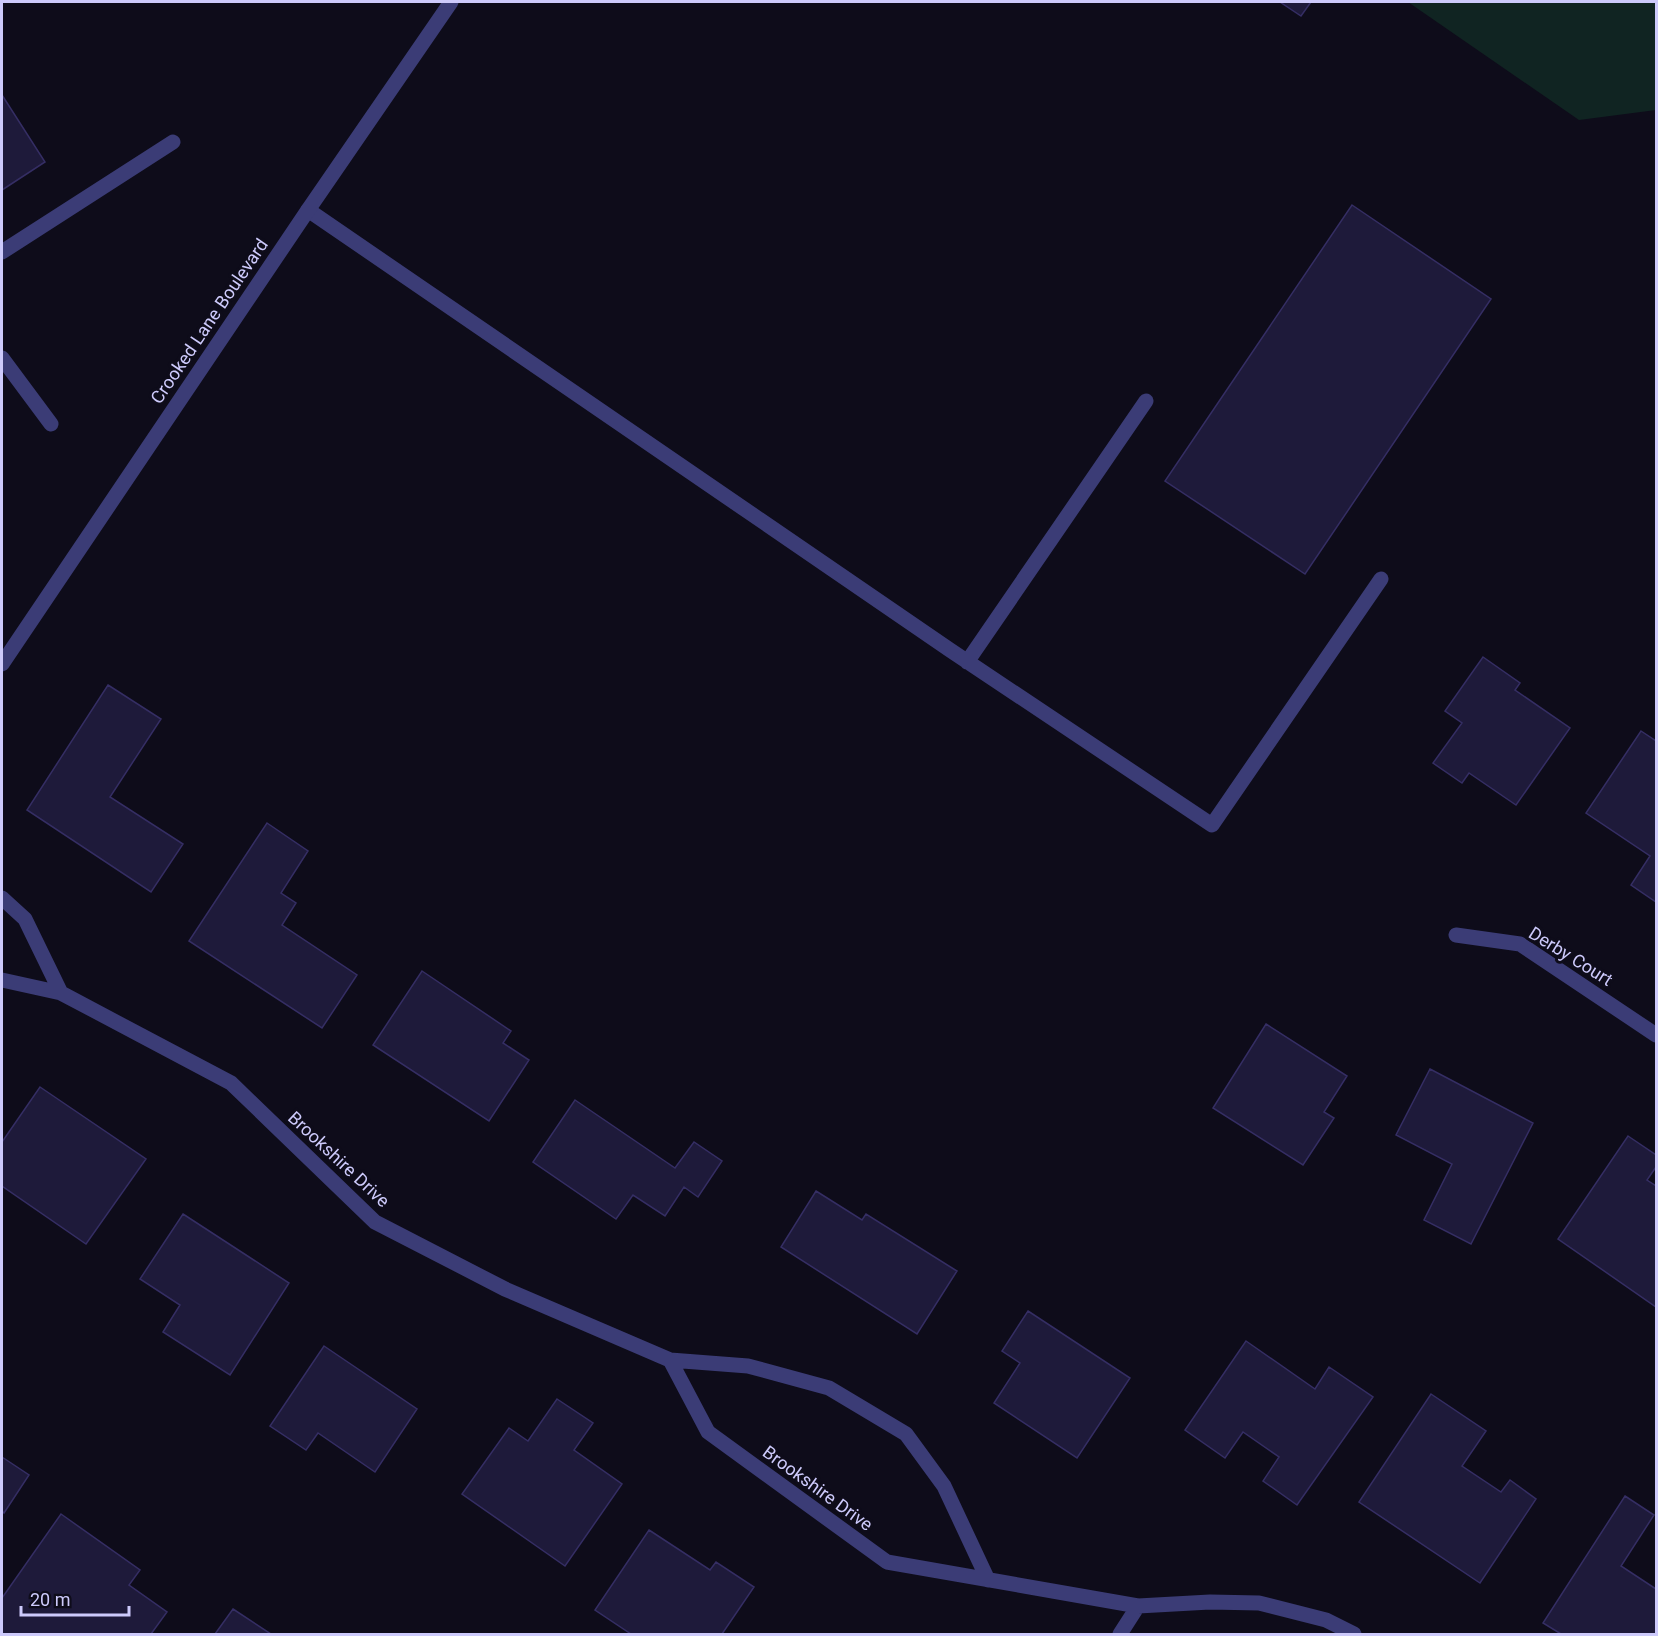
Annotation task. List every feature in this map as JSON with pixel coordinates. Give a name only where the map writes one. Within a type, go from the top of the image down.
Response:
[{"type":"street","name":"Crooked Lane Boulevard","points":[[2,664],[451,2]]},
{"type":"street","points":[[2,252],[173,142]]},
{"type":"street","points":[[308,210],[967,662],[1212,825],[1382,579]]},
{"type":"street","points":[[2,358],[51,424]]},
{"type":"street","points":[[967,662],[1146,400]]},
{"type":"street","points":[[2,898],[26,919],[61,993]]},
{"type":"street","name":"Derby Court","points":[[1456,935],[1520,944],[1656,1035]]},
{"type":"street","name":"Brookshire Drive","points":[[2,980],[61,993],[231,1083],[375,1222],[505,1289],[670,1360],[748,1366],[829,1388],[906,1434],[944,1486],[988,1580]]},
{"type":"street","name":"Brookshire Drive","points":[[670,1360],[708,1432],[887,1562],[1138,1606],[1210,1602],[1259,1603],[1326,1620],[1354,1635]]},
{"type":"street","points":[[1120,1635],[1138,1606]]},
{"type":"green space","points":[[1408,2],[1656,2],[1656,110],[1579,120]]},
{"type":"building","points":[[1280,2],[1311,2],[1301,16]]},
{"type":"building","points":[[2,95],[45,162],[2,190]]},
{"type":"building","points":[[1352,205],[1491,299],[1305,574],[1165,481]]},
{"type":"building","points":[[1483,657],[1520,683],[1515,690],[1570,728],[1516,805],[1469,773],[1462,783],[1433,763],[1462,723],[1445,711]]},
{"type":"building","points":[[108,685],[161,719],[110,797],[183,844],[151,892],[27,810]]},
{"type":"building","points":[[1641,731],[1656,741],[1656,902],[1631,885],[1650,856],[1586,813]]},
{"type":"building","points":[[267,823],[308,851],[281,893],[296,903],[282,925],[357,975],[322,1028],[189,941]]},
{"type":"building","points":[[422,971],[511,1031],[503,1043],[529,1060],[489,1121],[373,1045]]},
{"type":"building","points":[[1266,1024],[1347,1076],[1324,1112],[1334,1118],[1303,1165],[1213,1108]]},
{"type":"building","points":[[1430,1069],[1533,1123],[1471,1244],[1424,1220],[1452,1164],[1396,1135]]},
{"type":"building","points":[[40,1087],[146,1159],[86,1244],[2,1186],[2,1142]]},
{"type":"building","points":[[575,1100],[675,1168],[694,1142],[722,1161],[698,1197],[684,1187],[665,1216],[633,1195],[616,1219],[533,1162]]},
{"type":"building","points":[[1628,1136],[1656,1155],[1656,1167],[1647,1180],[1656,1186],[1656,1307],[1558,1239]]},
{"type":"building","points":[[816,1191],[862,1220],[866,1214],[957,1271],[917,1334],[781,1247]]},
{"type":"building","points":[[183,1214],[289,1283],[230,1375],[163,1332],[180,1305],[140,1279]]},
{"type":"building","points":[[1028,1311],[1130,1378],[1077,1458],[994,1403],[1020,1363],[1002,1351]]},
{"type":"building","points":[[1246,1341],[1315,1389],[1329,1367],[1373,1397],[1297,1505],[1263,1481],[1279,1457],[1243,1432],[1225,1458],[1185,1430]]},
{"type":"building","points":[[324,1346],[417,1409],[375,1472],[318,1433],[306,1450],[270,1426]]},
{"type":"building","points":[[1431,1394],[1486,1431],[1462,1466],[1501,1492],[1510,1480],[1536,1499],[1480,1583],[1359,1502]]},
{"type":"building","points":[[557,1399],[593,1423],[574,1450],[622,1484],[565,1566],[462,1494],[509,1428],[528,1441]]},
{"type":"building","points":[[2,1457],[29,1475],[4,1513],[2,1511]]},
{"type":"building","points":[[1625,1496],[1654,1515],[1621,1566],[1656,1589],[1656,1634],[1561,1634],[1543,1623]]},
{"type":"building","points":[[61,1514],[140,1570],[129,1585],[167,1612],[151,1634],[2,1634],[2,1598]]},
{"type":"building","points":[[649,1530],[710,1570],[716,1562],[754,1587],[722,1634],[631,1634],[595,1610]]},
{"type":"building","points":[[233,1609],[271,1634],[215,1634]]}]
